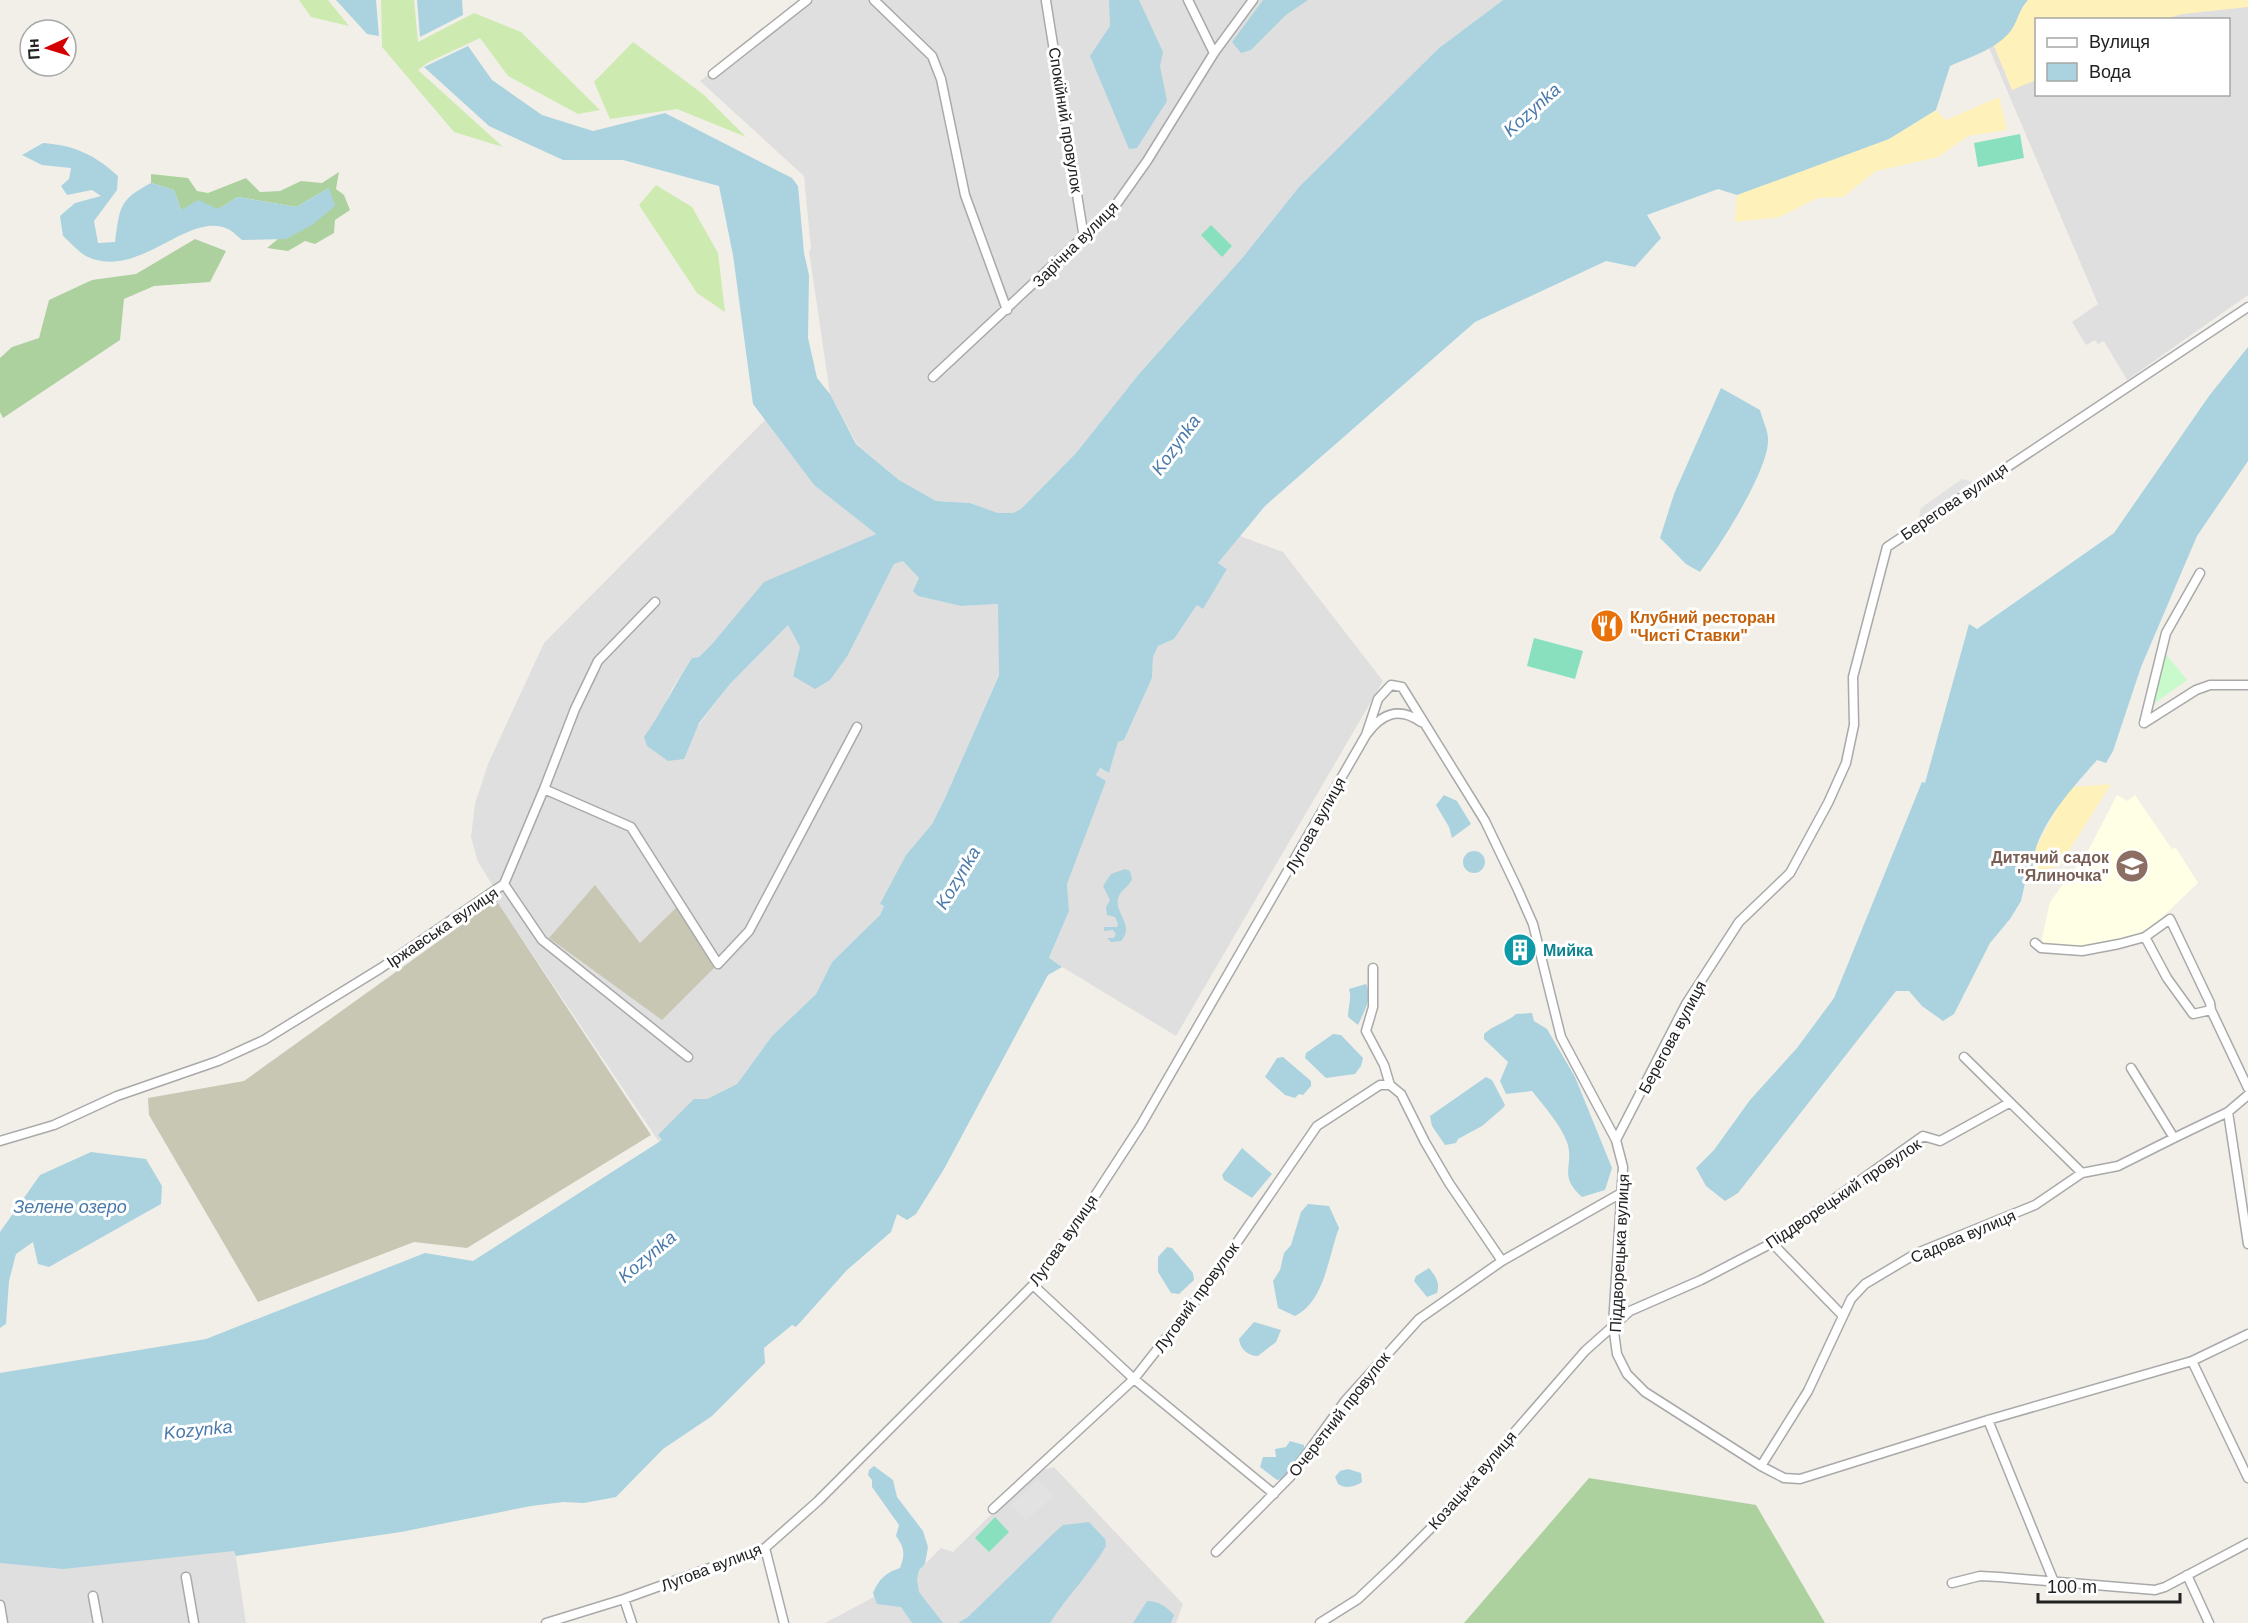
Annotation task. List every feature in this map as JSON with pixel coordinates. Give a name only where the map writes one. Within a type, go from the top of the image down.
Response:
[{"type":"street","points":[[713,74],[807,0]]},
{"type":"street","points":[[874,0],[932,56],[941,79],[965,195],[1007,310]]},
{"type":"street","points":[[1188,0],[1214,52]]},
{"type":"street","name":"Зарічна вулиця","points":[[933,377],[1113,209],[1214,52],[1253,0]]},
{"type":"street","name":"Спокійний провулок","points":[[1046,1],[1084,238]]},
{"type":"street","name":"Берегова вулиця","points":[[1616,1140],[1686,1004],[1739,922],[1790,873],[1828,803],[1846,763],[1854,725],[1853,677],[1887,547],[2248,307]]},
{"type":"street","points":[[2200,573],[2166,633],[2144,723],[2196,690],[2210,685],[2248,685]]},
{"type":"street","name":"Іржавська вулиця","points":[[0,1142],[54,1125],[117,1096],[218,1061],[264,1040],[381,968],[504,884],[575,709],[598,661],[655,602]]},
{"type":"street","name":"Піддворецька вулиця","points":[[1366,735],[1378,699],[1393,684],[1405,690],[1485,820],[1533,924],[1561,1037],[1616,1140],[1623,1167],[1612,1325],[1617,1354],[1627,1374],[1645,1392],[1761,1466],[1784,1478],[1800,1479],[1988,1420],[2192,1361],[2248,1334]]},
{"type":"street","name":"Лугова вулиця","points":[[546,1623],[624,1599],[765,1548],[818,1501],[1033,1285],[1072,1231],[1141,1125],[1366,735],[1376,722],[1393,712],[1409,715],[1425,725]]},
{"type":"street","points":[[544,789],[631,827],[718,964],[749,931],[856,727]]},
{"type":"street","points":[[504,884],[542,940],[688,1057]]},
{"type":"street","points":[[2035,943],[2041,948],[2082,951],[2145,937],[2170,919],[2248,1088]]},
{"type":"street","points":[[2145,937],[2167,978],[2193,1014],[2211,1010]]},
{"type":"street","points":[[1373,968],[1373,1007],[1365,1031],[1384,1065],[1390,1085],[1401,1094],[1449,1183],[1503,1261]]},
{"type":"street","points":[[1964,1057],[2082,1173]]},
{"type":"street","points":[[2131,1068],[2174,1138]]},
{"type":"street","name":"Луговий провулок","points":[[993,1509],[1134,1379],[1207,1286],[1317,1126],[1380,1085],[1390,1085]]},
{"type":"street","name":"Садова вулиця","points":[[1761,1466],[1808,1391],[1851,1299],[1865,1284],[1917,1253],[2035,1205],[2082,1173],[2118,1166],[2228,1112],[2248,1095]]},
{"type":"street","name":"Піддворецький провулок","points":[[1612,1325],[1630,1311],[1701,1280],[1772,1243],[1923,1136],[1940,1141],[2009,1103]]},
{"type":"street","points":[[2228,1112],[2248,1244]]},
{"type":"street","name":"Очеретний провулок","points":[[1216,1552],[1296,1469],[1346,1401],[1391,1347],[1419,1319],[1503,1261],[1623,1192]]},
{"type":"street","points":[[1772,1243],[1843,1316]]},
{"type":"street","points":[[1033,1285],[1134,1379],[1274,1494]]},
{"type":"street","name":"Козацька вулиця","points":[[1320,1623],[1358,1599],[1433,1526],[1585,1351],[1612,1325]]},
{"type":"street","points":[[2192,1361],[2248,1478]]},
{"type":"street","points":[[1988,1420],[2054,1582]]},
{"type":"street","points":[[1952,1583],[1980,1576],[2145,1591],[2165,1587],[2248,1543]]},
{"type":"street","points":[[765,1548],[784,1623]]},
{"type":"street","points":[[2187,1575],[2209,1623]]},
{"type":"street","points":[[186,1577],[195,1623]]},
{"type":"street","points":[[93,1596],[98,1623]]},
{"type":"street","points":[[624,1599],[632,1623]]},
{"type":"street","points":[[0,1605],[3,1623]]},
{"type":"shaded area","points":[[809,0],[1503,0],[1439,48],[1244,256],[1139,374],[1076,453],[1021,509],[1013,513],[998,513],[970,503],[936,501],[899,480],[857,444],[830,394],[809,251],[811,249],[804,176],[700,81]]},
{"type":"shaded area","points":[[2028,0],[2248,0],[2248,295],[2127,380],[2104,341],[2098,344],[2095,340],[2086,345],[2072,322],[2098,304],[1989,48],[2010,32],[2021,7]]},
{"type":"shaded area","points":[[765,420],[814,485],[876,534],[764,583],[712,644],[699,657],[692,658],[672,689],[660,716],[645,737],[694,731],[730,684],[788,625],[800,647],[793,676],[848,655],[894,564],[903,561],[919,578],[918,596],[961,606],[999,604],[999,674],[945,798],[932,824],[906,855],[881,904],[884,905],[880,915],[832,962],[816,994],[772,1036],[737,1084],[707,1099],[658,1135],[663,1140],[659,1142],[489,890],[493,886],[478,862],[471,837],[475,804],[488,764],[544,643]]},
{"type":"shaded area","points":[[1962,479],[1974,482],[1918,519],[1921,508]]},
{"type":"shaded area","points":[[1240,536],[1283,552],[1383,681],[1176,1036],[1049,959],[1069,911],[1067,884],[1105,782],[1096,775],[1099,768],[1109,773],[1118,742],[1124,740],[1152,678],[1153,657],[1158,646],[1174,639],[1197,605],[1203,608],[1227,569],[1218,563]]},
{"type":"shaded area","name":"Дитячий садок \"Ялиночка\"","points":[[2117,795],[2127,801],[2135,795],[2172,849],[2176,848],[2198,883],[2154,925],[2125,940],[2087,947],[2041,943],[2050,902],[2089,849]]},
{"type":"shaded area","points":[[595,885],[640,943],[678,906],[714,968],[662,1020],[549,938]]},
{"type":"shaded area","points":[[496,900],[651,1135],[467,1248],[414,1242],[258,1302],[149,1115],[148,1098],[244,1081]]},
{"type":"shaded area","points":[[1054,1467],[1183,1604],[1176,1623],[825,1623],[874,1597],[925,1564],[941,1548],[953,1552],[1033,1473]]},
{"type":"shaded area","points":[[1038,1480],[1053,1496],[1026,1521],[1011,1505]]},
{"type":"shaded area","points":[[235,1551],[246,1623],[0,1623],[0,1552]]},
{"type":"green space","points":[[299,0],[328,0],[349,26],[311,17]]},
{"type":"green space","points":[[381,0],[414,0],[418,42],[474,13],[521,32],[600,110],[578,114],[508,76],[480,38],[429,62],[418,70],[503,147],[454,132],[382,47]]},
{"type":"green space","points":[[633,42],[703,94],[746,137],[677,109],[610,119],[594,82]]},
{"type":"green space","points":[[2020,134],[2024,158],[1978,167],[1974,143]]},
{"type":"green space","points":[[339,172],[336,189],[344,195],[350,210],[335,220],[334,233],[315,244],[305,241],[288,251],[267,248],[278,239],[286,239],[329,188],[296,207],[238,197],[218,209],[181,210],[174,190],[151,183],[151,174],[188,178],[197,191],[208,193],[246,178],[260,192],[280,191],[301,181],[322,183]]},
{"type":"green space","points":[[656,185],[692,207],[718,253],[725,312],[697,293],[639,205]]},
{"type":"green space","points":[[1211,225],[1232,246],[1222,257],[1201,235]]},
{"type":"green space","points":[[195,239],[226,251],[210,282],[154,286],[124,299],[120,340],[3,418],[0,412],[0,358],[12,347],[39,338],[49,300],[92,280],[136,274]]},
{"type":"green space","points":[[1534,638],[1583,651],[1575,679],[1527,666]]},
{"type":"green space","points":[[2164,652],[2187,680],[2151,706]]},
{"type":"green space","points":[[1589,1478],[1756,1505],[1825,1623],[1464,1623]]},
{"type":"green space","points":[[995,1517],[1009,1532],[989,1552],[975,1538]]},
{"type":"sand","points":[[2028,0],[2248,0],[2248,7],[2182,14],[2168,18],[2035,18],[2035,80],[2012,90],[1994,46],[2010,32],[2021,7]]},
{"type":"sand","points":[[1999,97],[2007,130],[1968,136],[1938,157],[1876,171],[1843,197],[1817,198],[1780,217],[1735,222],[1737,195],[1889,139],[1936,110],[1946,120]]},
{"type":"sand","points":[[2111,784],[2060,865],[2033,874],[2031,857],[2063,797],[2073,787]]},
{"type":"water","points":[[336,0],[376,0],[379,36],[367,34]]},
{"type":"water","points":[[417,0],[462,0],[463,15],[420,37]]},
{"type":"water","points":[[1109,0],[1139,0],[1163,52],[1160,66],[1167,101],[1137,148],[1129,149],[1090,56],[1110,26]]},
{"type":"water","points":[[1263,0],[1308,0],[1286,15],[1251,50],[1241,53],[1232,42]]},
{"type":"water","name":"Kozynka","points":[[1503,0],[2028,0],[2012,29],[2003,39],[1950,66],[1936,110],[1889,139],[1737,195],[1718,189],[1647,215],[1661,238],[1635,267],[1606,261],[1475,322],[1265,506],[1218,563],[1227,569],[1203,609],[1197,605],[1174,639],[1158,646],[1153,657],[1152,678],[1124,740],[1118,742],[1109,773],[1100,768],[1096,775],[1106,781],[1067,884],[1069,911],[1049,958],[1062,967],[1048,975],[944,1169],[916,1214],[907,1220],[897,1214],[891,1232],[847,1270],[796,1327],[792,1325],[764,1348],[765,1363],[712,1416],[663,1449],[616,1497],[584,1503],[563,1502],[531,1506],[401,1532],[236,1556],[234,1551],[63,1569],[0,1563],[0,1373],[206,1339],[425,1253],[473,1261],[662,1140],[658,1135],[694,1099],[707,1099],[737,1084],[772,1036],[816,994],[832,962],[880,915],[884,906],[880,904],[906,855],[932,824],[945,798],[999,675],[998,604],[961,606],[918,596],[913,591],[919,578],[903,561],[894,564],[848,655],[830,680],[815,689],[793,676],[800,647],[788,625],[730,684],[699,723],[684,759],[668,761],[647,746],[644,737],[692,658],[699,657],[712,644],[764,582],[876,534],[814,485],[753,404],[733,255],[719,186],[623,160],[563,160],[489,126],[424,67],[468,46],[492,80],[542,115],[593,131],[665,113],[792,178],[798,186],[804,253],[809,275],[808,338],[817,378],[830,394],[856,444],[899,480],[936,501],[970,503],[998,513],[1013,513],[1021,509],[1076,453],[1139,374],[1244,256],[1299,187],[1439,48]]},
{"type":"water","points":[[43,143],[84,152],[118,176],[117,190],[94,221],[98,243],[115,242],[123,205],[133,194],[151,183],[174,190],[181,210],[198,200],[218,209],[238,197],[296,207],[329,188],[335,206],[312,225],[286,239],[242,240],[228,229],[213,226],[197,229],[126,260],[107,262],[88,257],[63,236],[60,216],[75,203],[101,196],[92,190],[67,195],[61,186],[69,179],[71,168],[42,165],[22,155]]},
{"type":"water","points":[[2248,347],[2248,461],[2197,536],[2141,667],[2113,751],[2106,763],[2097,760],[2054,812],[2038,843],[2033,874],[2025,883],[2021,901],[2010,919],[1990,943],[1954,1014],[1943,1021],[1922,1006],[1909,991],[1896,991],[1738,1193],[1725,1201],[1706,1186],[1696,1168],[1714,1150],[1750,1100],[1797,1048],[1834,998],[1922,782],[1925,783],[1969,624],[1977,629],[2114,533],[2209,396]]},
{"type":"water","points":[[1721,388],[1760,410],[1768,441],[1760,471],[1741,509],[1700,572],[1686,564],[1660,538],[1674,494]]},
{"type":"water","points":[[1444,795],[1457,801],[1471,824],[1452,838],[1449,827],[1436,805]]},
{"type":"water","points":[[1474,851],[1482,854],[1485,862],[1482,870],[1474,873],[1466,870],[1463,862],[1466,854]]},
{"type":"water","points":[[1125,869],[1130,871],[1132,879],[1119,896],[1118,904],[1126,930],[1121,941],[1111,942],[1107,938],[1114,938],[1116,934],[1113,930],[1104,931],[1104,927],[1117,927],[1118,924],[1115,917],[1107,915],[1106,907],[1110,900],[1103,886],[1111,874]]},
{"type":"water","points":[[1366,984],[1369,995],[1358,1025],[1348,1017],[1349,989]]},
{"type":"water","points":[[1532,1013],[1534,1021],[1547,1029],[1575,1077],[1612,1168],[1605,1190],[1582,1197],[1570,1182],[1568,1176],[1569,1150],[1556,1122],[1532,1091],[1506,1094],[1500,1081],[1508,1062],[1484,1039],[1484,1034],[1516,1014]]},
{"type":"water","points":[[1333,1034],[1341,1035],[1363,1058],[1355,1074],[1326,1078],[1305,1058],[1306,1053]]},
{"type":"water","points":[[1283,1057],[1311,1081],[1311,1086],[1303,1095],[1299,1094],[1295,1098],[1285,1095],[1265,1077],[1277,1058]]},
{"type":"water","points":[[1486,1077],[1492,1080],[1505,1105],[1482,1126],[1458,1139],[1456,1143],[1445,1145],[1432,1126],[1430,1116]]},
{"type":"water","points":[[1242,1148],[1272,1174],[1252,1198],[1224,1180],[1222,1175]]},
{"type":"water","name":"Зелене озеро","points":[[91,1152],[146,1159],[162,1186],[161,1204],[49,1267],[38,1264],[33,1242],[16,1254],[9,1281],[6,1324],[0,1328],[0,1232],[40,1175]]},
{"type":"water","points":[[1308,1204],[1329,1206],[1339,1228],[1319,1289],[1305,1309],[1295,1316],[1278,1308],[1273,1281],[1280,1270],[1284,1253],[1291,1245],[1301,1212]]},
{"type":"water","points":[[1167,1247],[1172,1248],[1193,1273],[1194,1280],[1179,1294],[1171,1293],[1158,1272],[1158,1257]]},
{"type":"water","points":[[1429,1268],[1437,1280],[1438,1289],[1437,1293],[1427,1297],[1414,1281],[1416,1276]]},
{"type":"water","points":[[1254,1322],[1281,1330],[1276,1342],[1258,1356],[1245,1351],[1239,1339]]},
{"type":"water","points":[[1290,1441],[1304,1445],[1304,1449],[1282,1479],[1277,1480],[1260,1467],[1263,1457],[1276,1457],[1275,1449],[1286,1447]]},
{"type":"water","points":[[874,1466],[893,1480],[897,1497],[923,1531],[928,1547],[925,1564],[919,1570],[917,1579],[919,1592],[943,1623],[912,1623],[901,1607],[877,1604],[873,1593],[875,1588],[886,1574],[900,1568],[903,1552],[896,1536],[899,1525],[872,1487],[872,1480],[868,1475],[869,1470]]},
{"type":"water","points":[[1348,1469],[1361,1473],[1362,1482],[1350,1487],[1338,1484],[1335,1477],[1340,1471]]},
{"type":"water","points":[[1089,1522],[1105,1539],[1106,1546],[1050,1623],[958,1623],[968,1617],[1063,1525]]},
{"type":"water","points":[[1147,1601],[1159,1603],[1168,1609],[1174,1615],[1171,1623],[1133,1623]]},
{"type":"place","name":"Клубний ресторан \"Чисті Ставки\"","points":[[1607,626]]},
{"type":"place","name":"Дитячий садок \"Ялиночка\"","points":[[2132,866]]},
{"type":"place","name":"Мийка","points":[[1520,950]]}]
